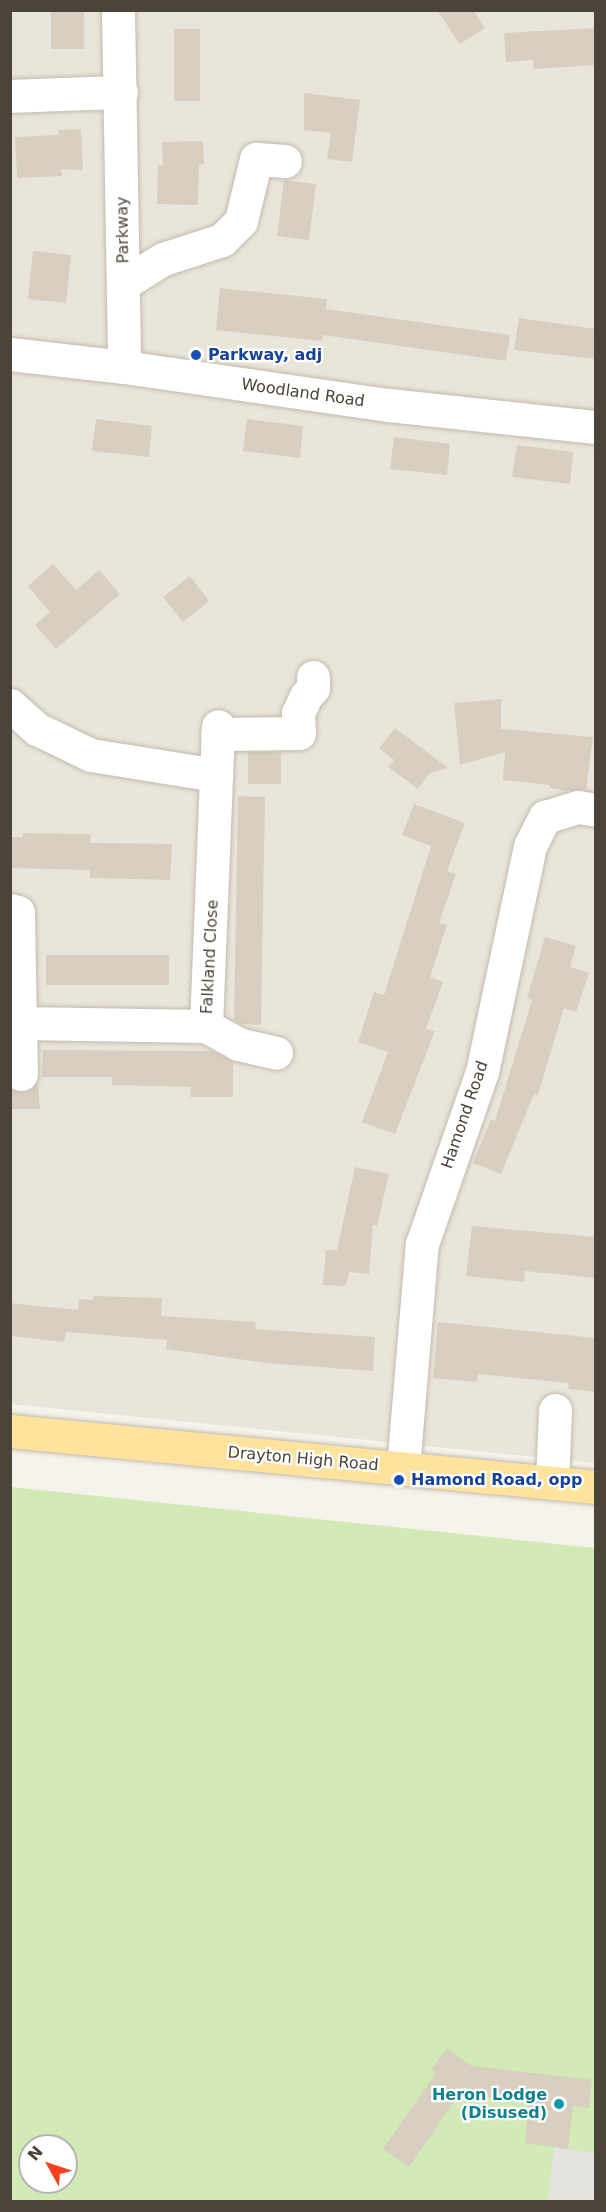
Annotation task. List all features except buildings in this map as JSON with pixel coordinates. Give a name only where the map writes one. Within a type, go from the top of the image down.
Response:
[{"type":"main road","name":"Drayton High Road","points":[[10,1431],[596,1487]]},
{"type":"street","name":"Parkway","points":[[118,10],[124,367]]},
{"type":"street","points":[[10,96],[121,92]]},
{"type":"street","points":[[123,284],[163,259],[222,240],[241,221],[256,159],[285,161]]},
{"type":"street","name":"Woodland Road","points":[[10,354],[124,367],[389,405],[596,427]]},
{"type":"street","name":"Falkland Close","points":[[14,911],[18,1052],[206,1026],[218,730],[299,733],[298,713],[306,696],[313,688],[313,677]]},
{"type":"street","points":[[10,705],[37,729],[91,755],[216,775]]},
{"type":"street","name":"Hamond Road","points":[[403,1468],[422,1244],[482,1072],[530,846],[545,817],[578,807],[596,810]]},
{"type":"street","points":[[206,1026],[238,1044],[276,1053]]},
{"type":"street","points":[[552,1483],[555,1410]]},
{"type":"shaded area","points":[[10,11],[595,11],[595,1463],[11,1404]]},
{"type":"shaded area","points":[[554,2148],[595,2153],[595,2201],[548,2201]]},
{"type":"green space","points":[[11,1487],[595,1548],[595,2201],[11,2202]]},
{"type":"place","name":"Parkway, adj","points":[[196,355]]},
{"type":"place","name":"Hamond Road, opp","points":[[399,1480]]},
{"type":"place","name":"Heron Lodge (Disused)","points":[[559,2104]]}]
